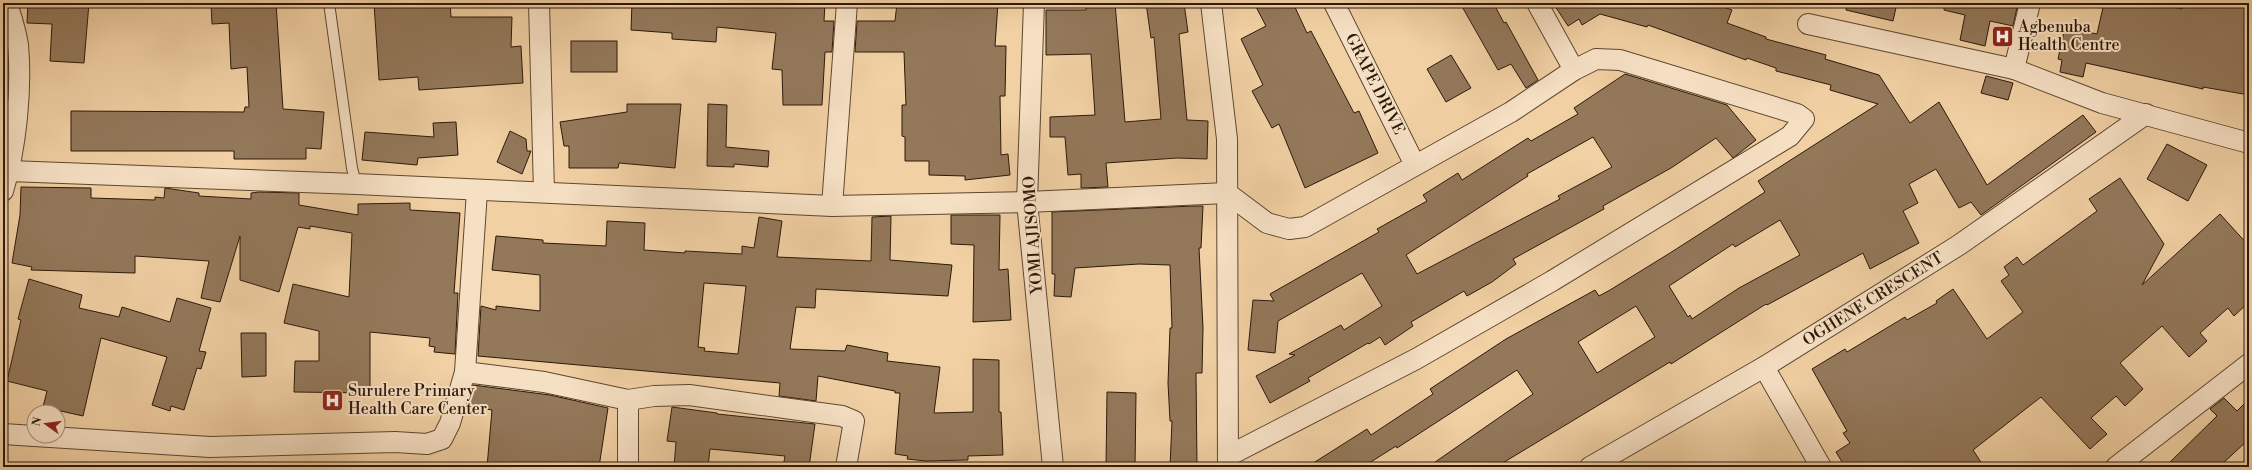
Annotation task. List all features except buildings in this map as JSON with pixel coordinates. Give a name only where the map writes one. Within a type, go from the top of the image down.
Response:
[{"type":"street","points":[[3,191],[9,172],[20,88],[18,44],[7,3]]},
{"type":"street","points":[[539,3],[544,192]]},
{"type":"street","points":[[832,206],[846,3]]},
{"type":"street","name":"YOMI AJISOMO","points":[[1034,3],[1027,202],[1053,467]]},
{"type":"street","points":[[9,172],[356,184],[477,191],[544,192],[832,206],[1027,202],[1226,193],[1267,223],[1289,229],[1305,227],[1511,112],[1574,70],[1596,59],[1620,60],[1797,114],[1804,118],[1790,136],[1552,281],[1416,359],[1228,461],[1226,193],[1227,139],[1211,3]]},
{"type":"street","name":"GRAPE DRIVE","points":[[1334,3],[1415,165]]},
{"type":"street","points":[[1537,3],[1574,70]]},
{"type":"street","points":[[2014,69],[2030,3]]},
{"type":"street","points":[[1808,24],[2014,69],[2102,103],[2249,143]]},
{"type":"street","name":"OGHENE CRESCENT","points":[[1590,467],[1764,367],[1960,245],[2146,114]]},
{"type":"street","points":[[66,438],[210,447],[395,442],[427,444],[442,439],[450,423],[464,372],[477,191]]},
{"type":"street","points":[[2116,467],[2249,364]]},
{"type":"street","points":[[1764,367],[1821,467]]},
{"type":"street","points":[[464,372],[544,382],[628,400],[654,396],[689,395],[842,416],[854,420],[846,467]]},
{"type":"street","points":[[628,400],[628,467]]},
{"type":"street","points":[[3,434],[26,435]]},
{"type":"lane","points":[[329,3],[352,168],[356,184]]},
{"type":"place","name":"Agbenuba Health Centre","points":[[2003,36]]},
{"type":"place","name":"Surulere Primary Health Care Center","points":[[332,400]]}]
